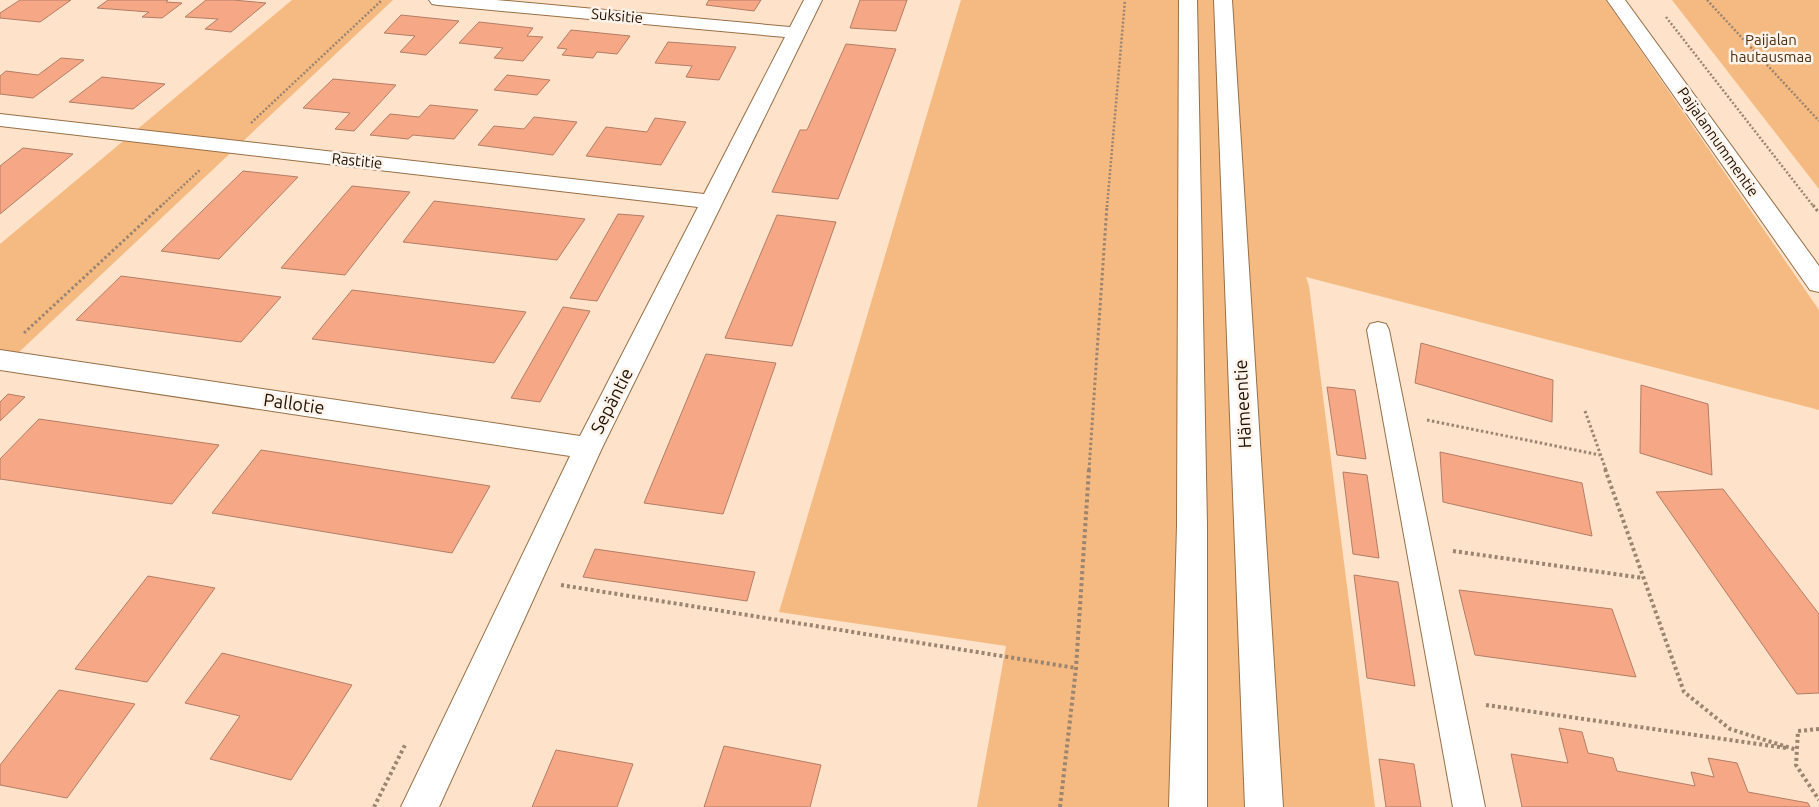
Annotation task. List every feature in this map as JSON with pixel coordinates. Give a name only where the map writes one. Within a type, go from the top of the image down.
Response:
[{"type":"street","name":"Suksitie","points":[[438,0],[796,33]]},
{"type":"street","name":"Sepäntie","points":[[420,807],[588,448],[714,202],[813,0]]},
{"type":"street","points":[[1188,0],[1192,526],[1188,807]]},
{"type":"street","name":"Hämeentie","points":[[1223,0],[1264,807]]},
{"type":"street","name":"Paijalannummentie","points":[[1616,0],[1819,284]]},
{"type":"street","name":"Rastitie","points":[[0,120],[714,202]]},
{"type":"street","name":"Pallotie","points":[[0,360],[588,448]]},
{"type":"lane","points":[[1378,330],[1469,807]]},
{"type":"path","points":[[22,336],[382,0]]},
{"type":"path","points":[[1060,807],[1076,668],[1101,280],[1125,0]]},
{"type":"path","points":[[1707,0],[1819,121]]},
{"type":"path","points":[[1664,15],[1819,213]]},
{"type":"path","points":[[1585,411],[1684,692],[1730,729],[1797,750]]},
{"type":"path","points":[[1394,414],[1601,455]]},
{"type":"path","points":[[1419,546],[1644,578]]},
{"type":"path","points":[[527,580],[1076,668]]},
{"type":"path","points":[[1449,700],[1797,750]]},
{"type":"path","points":[[1819,729],[1798,731],[1796,764],[1819,800]]},
{"type":"green space","points":[[292,0],[393,0],[0,370],[0,244]]},
{"type":"green space","points":[[961,0],[1606,0],[1819,310],[1819,410],[1306,277],[1309,286],[1375,807],[977,807],[1006,646],[779,612]]},
{"type":"green space","name":"Paijalan hautausmaa","points":[[1672,0],[1819,0],[1819,189]]},
{"type":"building","points":[[20,0],[71,0],[40,22],[0,18],[0,13]]},
{"type":"building","points":[[108,0],[168,0],[166,2],[182,3],[162,18],[142,17],[149,12],[97,8]]},
{"type":"building","points":[[206,0],[266,3],[231,32],[205,29],[218,19],[185,17]]},
{"type":"building","points":[[709,0],[761,0],[754,11],[706,5]]},
{"type":"building","points":[[860,0],[907,0],[896,31],[850,28]]},
{"type":"building","points":[[401,15],[459,21],[426,55],[400,52],[415,36],[384,33]]},
{"type":"building","points":[[479,22],[533,28],[527,36],[543,37],[523,61],[494,58],[503,48],[459,43]]},
{"type":"building","points":[[571,30],[630,36],[617,54],[597,52],[593,58],[562,55],[567,49],[557,48]]},
{"type":"building","points":[[668,42],[736,47],[719,80],[686,77],[692,66],[655,63]]},
{"type":"building","points":[[846,44],[896,49],[838,199],[772,192],[800,130],[807,130]]},
{"type":"building","points":[[61,58],[84,60],[33,98],[0,94],[0,76],[6,71],[38,75]]},
{"type":"building","points":[[507,75],[550,80],[537,95],[494,90]]},
{"type":"building","points":[[102,77],[165,84],[133,109],[69,102]]},
{"type":"building","points":[[333,79],[396,85],[354,131],[335,129],[350,113],[303,108]]},
{"type":"building","points":[[430,105],[478,110],[454,139],[413,135],[408,139],[370,135],[390,114],[419,117]]},
{"type":"building","points":[[534,117],[577,122],[553,155],[478,145],[494,126],[524,129]]},
{"type":"building","points":[[655,118],[686,122],[661,165],[586,156],[606,127],[647,132]]},
{"type":"building","points":[[23,148],[73,154],[0,214],[0,166]]},
{"type":"building","points":[[243,171],[298,177],[219,259],[161,251]]},
{"type":"building","points":[[352,186],[410,192],[345,275],[281,268]]},
{"type":"building","points":[[434,201],[585,219],[557,260],[403,242]]},
{"type":"building","points":[[618,214],[644,216],[597,301],[570,298]]},
{"type":"building","points":[[777,215],[836,222],[792,346],[725,338]]},
{"type":"building","points":[[121,276],[281,297],[241,342],[76,320]]},
{"type":"building","points":[[352,290],[526,312],[494,363],[312,339]]},
{"type":"building","points":[[563,307],[590,311],[540,402],[511,398]]},
{"type":"building","points":[[1421,343],[1553,380],[1552,422],[1415,383]]},
{"type":"building","points":[[706,354],[776,363],[723,514],[644,503]]},
{"type":"building","points":[[1641,385],[1708,404],[1712,475],[1640,453]]},
{"type":"building","points":[[1327,387],[1355,390],[1366,459],[1337,455]]},
{"type":"building","points":[[8,394],[25,397],[0,421],[0,402]]},
{"type":"building","points":[[39,419],[219,445],[172,504],[0,479],[0,459]]},
{"type":"building","points":[[261,450],[490,486],[452,553],[212,513]]},
{"type":"building","points":[[1440,452],[1582,483],[1592,536],[1443,502]]},
{"type":"building","points":[[1343,472],[1367,475],[1379,558],[1353,554]]},
{"type":"building","points":[[1723,489],[1819,614],[1819,693],[1797,694],[1656,492]]},
{"type":"building","points":[[595,549],[755,572],[747,601],[583,577]]},
{"type":"building","points":[[1354,575],[1398,582],[1415,686],[1367,678]]},
{"type":"building","points":[[148,576],[215,588],[147,682],[75,669]]},
{"type":"building","points":[[1459,590],[1612,609],[1636,677],[1475,655]]},
{"type":"building","points":[[222,653],[352,685],[291,780],[210,759],[240,716],[185,703]]},
{"type":"building","points":[[59,690],[135,704],[67,798],[0,785],[0,765]]},
{"type":"building","points":[[1559,728],[1582,732],[1588,753],[1613,758],[1617,771],[1695,786],[1691,772],[1714,777],[1708,758],[1737,763],[1748,792],[1808,803],[1810,807],[1522,807],[1511,754],[1568,763]]},
{"type":"building","points":[[724,746],[821,765],[810,807],[704,807]]},
{"type":"building","points":[[556,750],[633,764],[617,807],[532,807]]},
{"type":"building","points":[[1379,759],[1414,764],[1421,807],[1386,807]]}]
